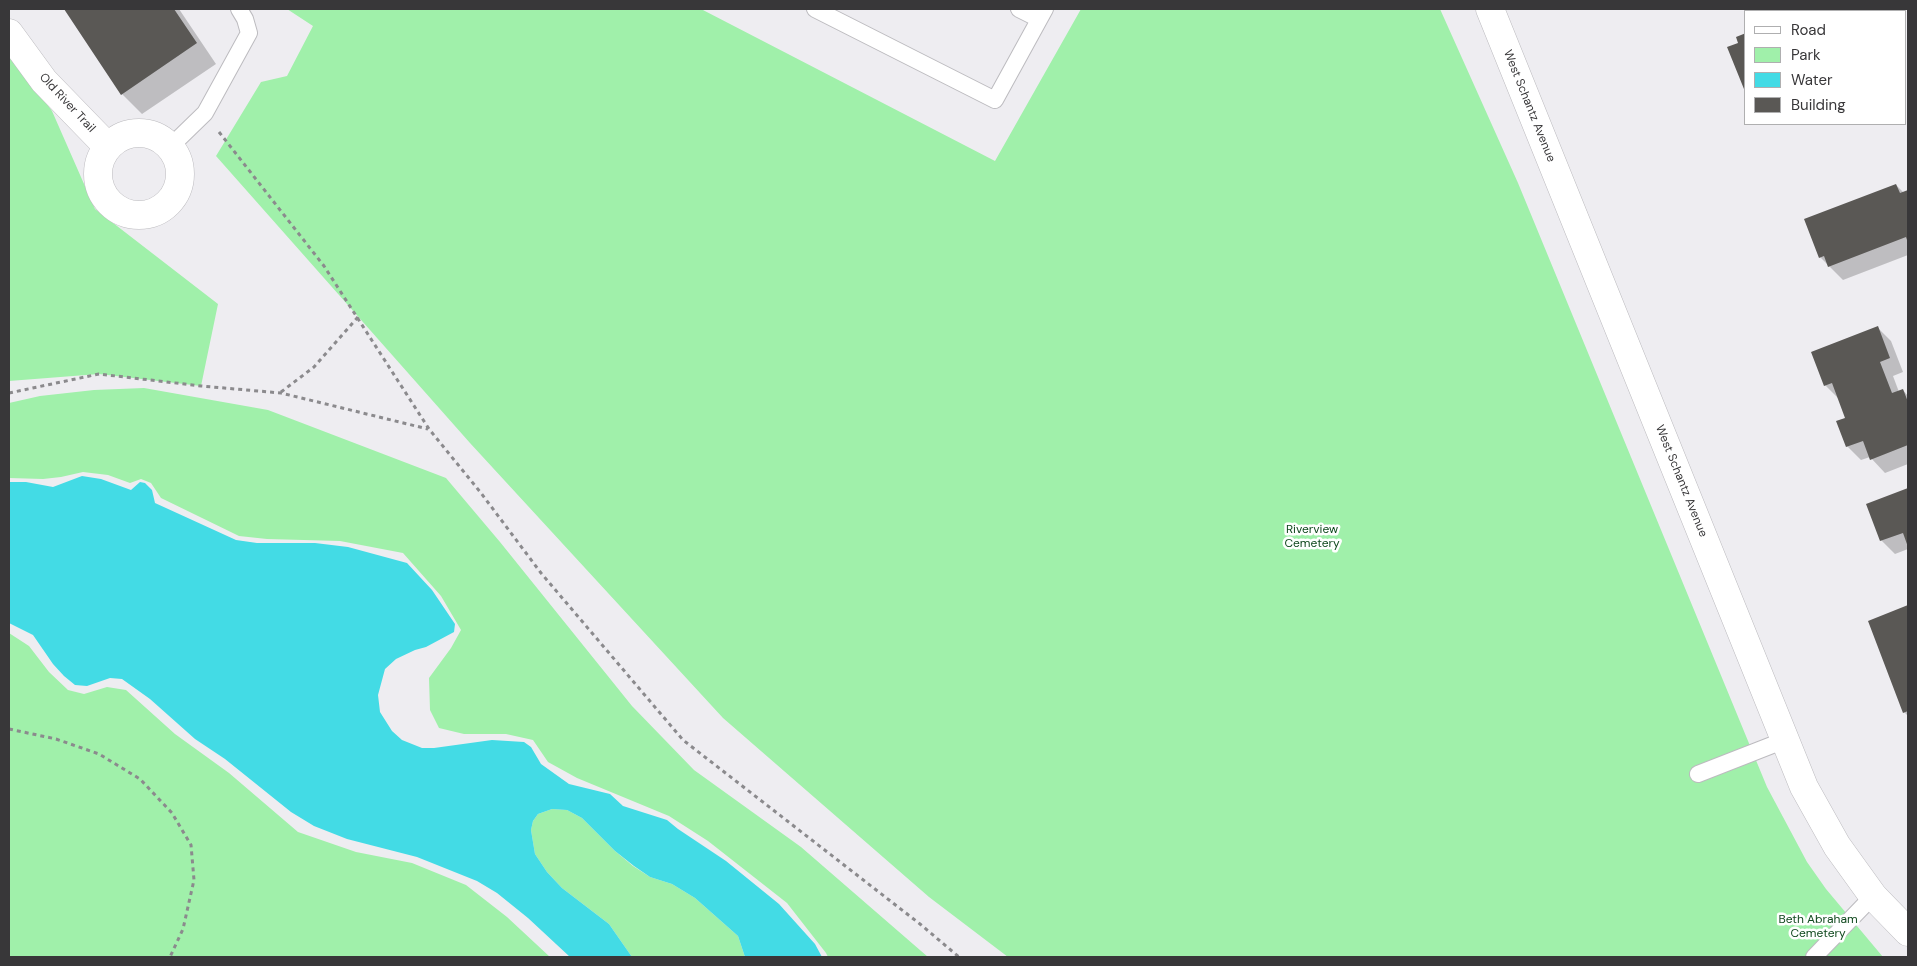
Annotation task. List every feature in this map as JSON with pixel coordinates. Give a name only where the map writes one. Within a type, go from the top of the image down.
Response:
[{"type":"main road","name":"West Schantz Avenue","points":[[1490,9],[1804,786],[1837,846],[1873,896],[1908,932]]},
{"type":"main road","name":"Old River Trail","points":[[9,33],[44,81],[108,147]]},
{"type":"main road","points":[[141,133],[163,140],[170,147],[179,163],[180,177],[177,190],[169,202],[158,211],[144,215],[130,214],[117,209],[107,199],[100,187],[98,173],[101,159],[108,147],[117,139],[128,134],[141,133]]},
{"type":"lane","points":[[170,147],[205,113],[250,33],[239,9]]},
{"type":"lane","points":[[815,9],[995,100],[1042,14],[1019,9]]},
{"type":"lane","points":[[1698,774],[1785,740]]},
{"type":"lane","points":[[1814,957],[1873,896]]},
{"type":"path","points":[[205,113],[324,266],[429,429],[481,493],[540,573],[683,740],[920,924],[959,957]]},
{"type":"path","points":[[281,393],[314,367],[358,317]]},
{"type":"path","points":[[9,393],[99,374],[281,393],[429,429]]},
{"type":"path","points":[[9,729],[56,739],[99,754],[140,779],[172,814],[191,845],[194,880],[183,930],[170,957]]},
{"type":"green space","points":[[287,9],[701,9],[995,161],[1081,9],[1440,9],[1518,183],[1767,787],[1807,862],[1826,889],[1883,957],[1008,957],[929,897],[723,718],[470,443],[216,156],[261,82],[287,76],[313,26]]},
{"type":"green space","points":[[9,51],[52,111],[95,209],[218,304],[201,386],[99,374],[9,381]]},
{"type":"green space","points":[[144,388],[268,410],[446,478],[632,706],[694,770],[801,847],[928,957],[828,957],[787,903],[708,841],[669,816],[577,778],[548,762],[533,740],[506,734],[464,734],[439,728],[430,710],[429,678],[451,648],[461,630],[441,596],[403,553],[340,541],[267,539],[239,536],[161,498],[151,483],[141,479],[130,483],[108,475],[83,472],[43,479],[9,478],[9,403],[40,396],[94,390]]},
{"type":"green space","points":[[9,633],[29,646],[49,672],[68,690],[84,694],[107,687],[126,690],[175,734],[229,773],[298,832],[356,852],[412,863],[466,885],[507,917],[550,957],[9,957]]},
{"type":"green space","points":[[552,809],[567,810],[582,818],[633,866],[650,877],[672,884],[695,898],[738,936],[745,957],[632,957],[609,924],[562,888],[547,872],[535,854],[531,830],[533,821],[538,814]]},
{"type":"water","points":[[82,476],[101,479],[131,490],[140,482],[145,483],[152,490],[155,503],[236,540],[257,543],[315,543],[348,547],[407,563],[432,590],[455,624],[454,632],[426,647],[396,659],[385,669],[378,695],[380,712],[392,731],[402,740],[422,748],[492,740],[524,742],[531,747],[541,764],[569,784],[610,794],[623,806],[667,820],[726,861],[779,904],[815,944],[822,957],[745,957],[738,936],[695,898],[672,884],[650,877],[634,866],[615,851],[582,818],[567,810],[552,809],[538,814],[533,821],[531,830],[535,854],[547,872],[562,888],[609,924],[632,957],[570,957],[528,918],[497,893],[477,881],[417,857],[347,839],[314,826],[291,812],[225,759],[195,739],[150,699],[122,679],[110,678],[87,686],[75,685],[53,664],[33,635],[9,623],[9,482],[26,482],[53,487]]},
{"type":"building","points":[[64,9],[174,9],[197,43],[121,95]]},
{"type":"building","points":[[1744,34],[1744,89],[1727,47],[1738,43],[1736,37]]},
{"type":"building","points":[[1896,184],[1900,193],[1908,190],[1908,243],[1906,237],[1828,267],[1824,256],[1819,258],[1804,219]]},
{"type":"building","points":[[1878,326],[1890,358],[1880,362],[1892,393],[1903,389],[1908,402],[1908,445],[1870,460],[1863,441],[1846,447],[1836,421],[1845,418],[1832,383],[1824,386],[1811,352]]},
{"type":"building","points":[[1908,488],[1908,547],[1903,533],[1880,541],[1866,504]]},
{"type":"building","points":[[1908,605],[1908,711],[1903,713],[1868,621]]},
{"type":"park label","name":"Riverview Cemetery","points":[[1312,537]]},
{"type":"park label","name":"Beth Abraham Cemetery","points":[[1818,927]]}]
